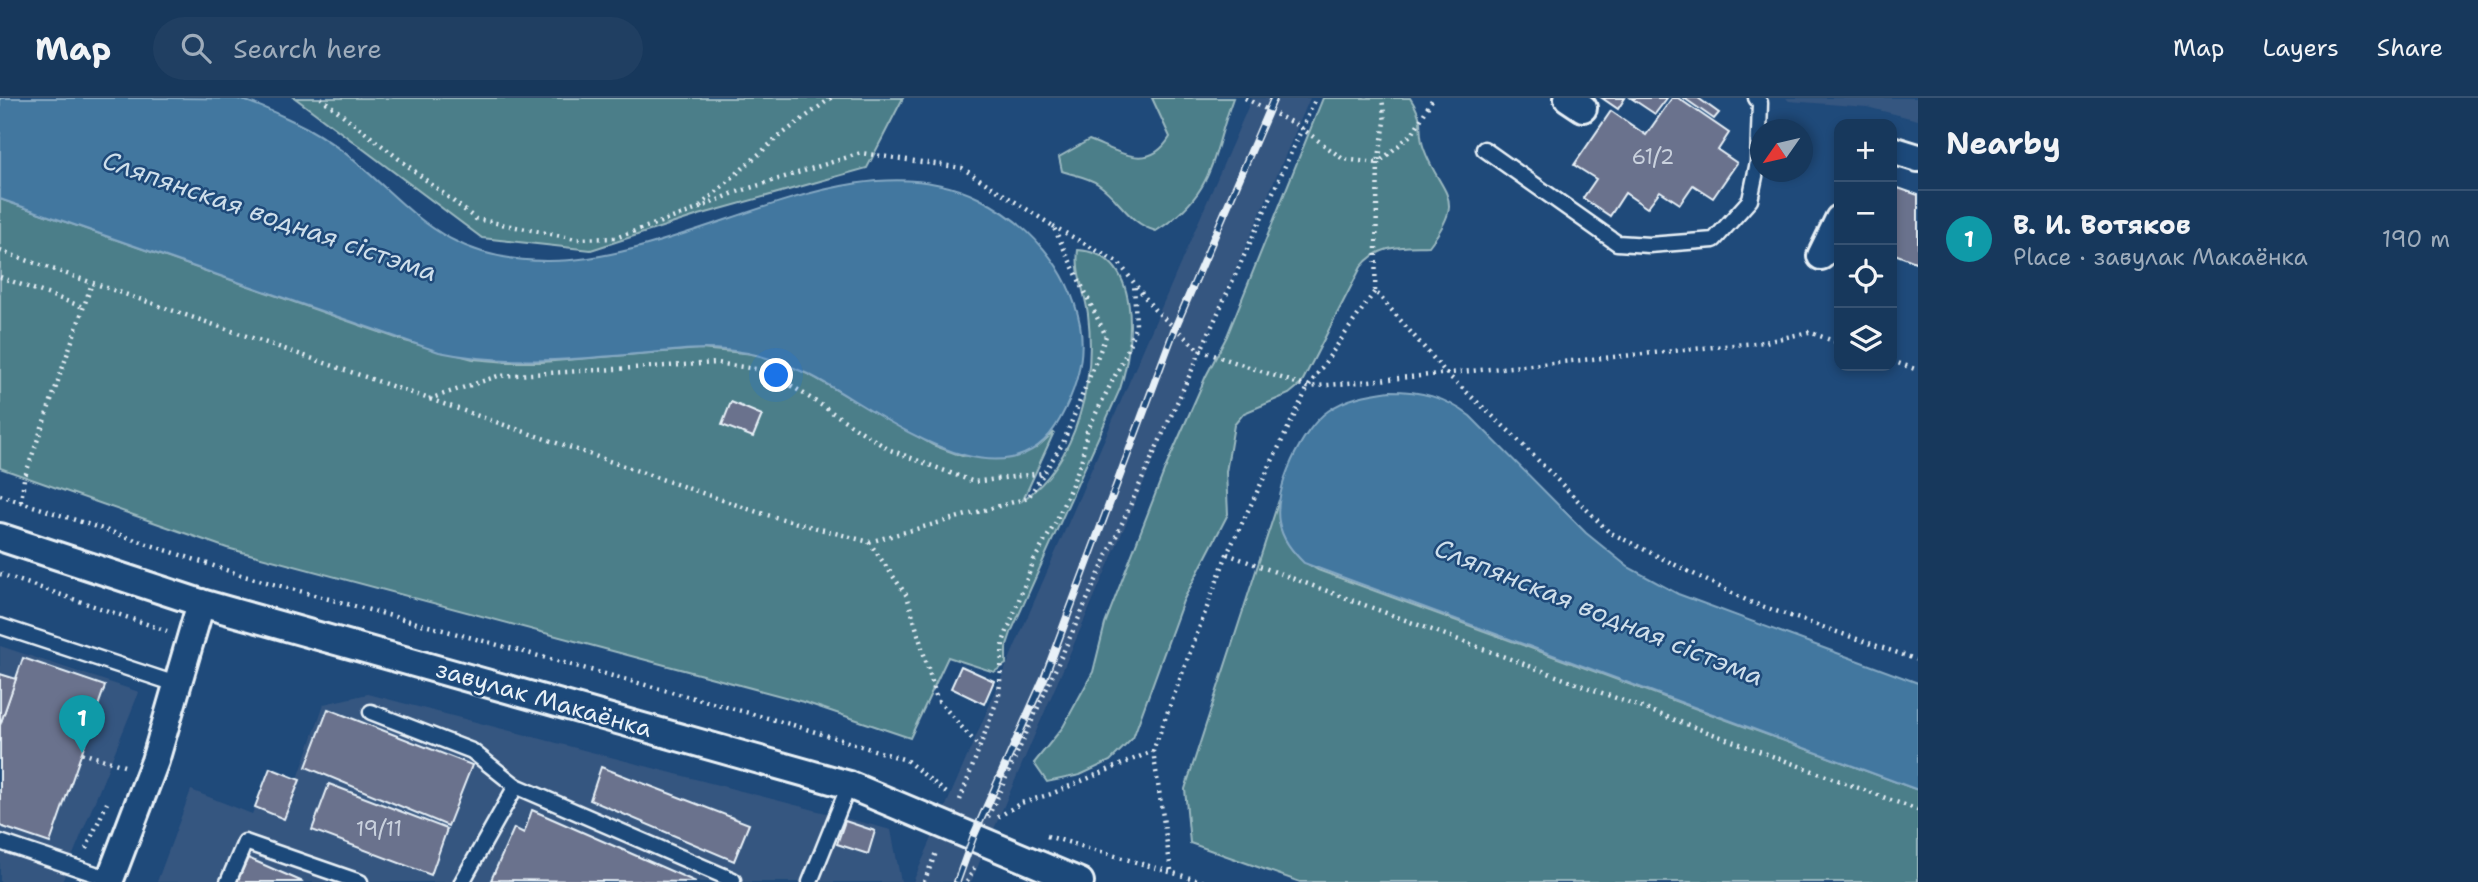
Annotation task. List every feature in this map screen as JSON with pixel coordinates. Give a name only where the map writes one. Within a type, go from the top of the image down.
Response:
[{"type":"street","points":[[1897,152],[1918,158]]},
{"type":"street","points":[[1821,256],[1834,229]]},
{"type":"street","name":"завулак Макаёнка","points":[[0,537],[201,603],[849,785],[1080,882]]},
{"type":"street","points":[[110,881],[155,761],[201,603]]},
{"type":"lane","points":[[1484,149],[1617,243],[1649,245],[1714,240],[1750,201],[1758,162],[1760,103],[1755,98]]},
{"type":"lane","points":[[0,626],[179,685]]},
{"type":"lane","points":[[371,712],[472,751],[516,786],[733,880]]},
{"type":"lane","points":[[810,882],[849,785]]},
{"type":"lane","points":[[462,882],[516,786]]},
{"type":"lane","points":[[0,842],[110,881]]},
{"type":"lane","points":[[228,882],[245,842],[360,882]]},
{"type":"path","points":[[321,98],[476,219],[576,239],[615,238],[695,211],[734,193],[861,153],[962,168],[1053,226],[1119,263],[1154,309],[1199,350],[1308,387],[1765,342],[1809,332],[1834,341]]},
{"type":"path","points":[[695,211],[777,138],[831,98]]},
{"type":"path","points":[[1245,98],[1253,99],[1300,127],[1343,159],[1378,163],[1413,133],[1433,98]]},
{"type":"path","points":[[967,882],[984,841],[987,812],[1265,211],[1300,127],[1316,98]]},
{"type":"path","points":[[1171,870],[1153,751],[1227,554],[1308,387],[1375,291],[1378,163],[1385,122],[1382,98]]},
{"type":"path","points":[[0,251],[760,513],[869,542],[1028,498],[1063,443],[1106,336],[1053,226]]},
{"type":"path","points":[[0,277],[83,307]]},
{"type":"path","points":[[21,502],[24,479],[92,283]]},
{"type":"path","points":[[960,800],[999,695],[1003,642],[1034,560],[1056,522],[1081,463],[1087,431],[1126,354],[1136,325],[1134,283]]},
{"type":"path","points":[[1375,291],[1448,375],[1511,433],[1609,532],[1750,603],[1918,660]]},
{"type":"path","points":[[429,399],[498,376],[717,363],[769,371],[888,449],[974,482],[1044,473]]},
{"type":"path","points":[[1897,363],[1918,370]]},
{"type":"path","points":[[0,495],[244,576],[793,725],[906,760],[939,790],[972,806]]},
{"type":"path","points":[[869,542],[907,596],[937,699],[981,749]]},
{"type":"path","points":[[1227,554],[1918,810]]},
{"type":"path","points":[[998,817],[1021,803],[1051,794],[1153,751]]},
{"type":"path","points":[[82,753],[124,766]]},
{"type":"path","points":[[987,812],[1008,821]]},
{"type":"path","points":[[1040,834],[1171,870],[1204,882]]},
{"type":"path","points":[[924,882],[941,840]]},
{"type":"shaded area","points":[[1252,98],[1310,98],[971,882],[913,882]]},
{"type":"shaded area","points":[[1786,98],[1918,98],[1918,120],[1867,107],[1789,101]]},
{"type":"shaded area","points":[[0,646],[139,692],[62,882],[0,882]]},
{"type":"shaded area","points":[[368,694],[891,830],[901,882],[157,882],[191,790],[252,814],[255,807],[284,819],[324,704]]},
{"type":"green space","points":[[295,98],[903,98],[867,168],[699,215],[591,250],[482,238]]},
{"type":"green space","points":[[1152,98],[1233,98],[1209,173],[1201,188],[1176,217],[1156,231],[1131,217],[1098,184],[1062,171],[1059,157],[1089,140],[1123,154],[1153,154],[1162,148],[1170,137]]},
{"type":"green space","points":[[1323,98],[1410,98],[1420,120],[1424,149],[1448,196],[1447,216],[1429,246],[1392,248],[1375,254],[1368,260],[1361,267],[1301,384],[1289,394],[1244,413],[1234,425],[1226,472],[1228,514],[1183,601],[1133,738],[1110,761],[1080,775],[1047,782],[1034,763],[1063,727],[1093,672],[1105,624],[1165,469],[1206,376],[1227,336]]},
{"type":"green space","points":[[0,199],[405,341],[473,359],[542,362],[700,349],[755,354],[810,375],[933,445],[962,456],[1036,448],[1054,432],[1023,500],[1042,483],[1057,464],[1070,441],[1085,391],[1090,339],[1078,266],[1078,250],[1099,255],[1114,267],[1124,284],[1129,304],[1128,349],[1120,389],[1012,630],[1006,648],[1006,664],[994,672],[948,657],[910,738],[807,703],[227,548],[0,468]]},
{"type":"green space","points":[[1279,500],[1280,523],[1287,542],[1299,557],[1318,570],[1918,790],[1918,882],[1300,882],[1190,843],[1185,789]]},
{"type":"water","name":"Сляпянская водная сістэма","points":[[0,98],[204,98],[245,101],[293,121],[328,141],[434,229],[464,245],[501,257],[546,261],[600,256],[655,243],[822,190],[876,181],[928,182],[978,198],[997,208],[1014,220],[1044,249],[1067,284],[1075,304],[1082,337],[1081,361],[1071,397],[1060,419],[1036,447],[1007,459],[974,457],[939,447],[810,375],[758,355],[691,349],[586,358],[513,360],[439,352],[0,199]]},
{"type":"water","name":"Сляпянская водная сістэма","points":[[1390,391],[1432,396],[1470,416],[1586,533],[1628,567],[1678,594],[1918,683],[1918,790],[1304,563],[1282,534],[1278,509],[1285,478],[1299,446],[1328,411],[1365,395]]},
{"type":"building","points":[[1602,98],[1625,98],[1618,109]]},
{"type":"building","points":[[1631,98],[1667,98],[1655,114]]},
{"type":"building","points":[[1672,98],[1678,98],[1729,133],[1718,150],[1737,163],[1713,198],[1693,185],[1680,204],[1660,191],[1647,208],[1625,193],[1610,216],[1583,198],[1596,179],[1574,165],[1611,111],[1646,135]]},
{"type":"building","points":[[1684,98],[1698,98],[1719,113],[1714,119]]},
{"type":"building","points":[[1898,188],[1918,195],[1918,263],[1897,255]]},
{"type":"building","points":[[731,402],[762,415],[753,437],[722,425]]},
{"type":"building","points":[[23,658],[105,686],[50,843],[0,826],[0,725]]},
{"type":"building","points":[[961,666],[994,681],[984,704],[951,688]]},
{"type":"building","points":[[0,674],[16,679],[0,725]]},
{"type":"building","points":[[328,709],[472,765],[448,826],[306,767]]},
{"type":"building","points":[[601,767],[749,824],[734,861],[590,800]]},
{"type":"building","points":[[270,768],[300,780],[284,819],[255,807]]},
{"type":"building","points":[[329,784],[447,829],[431,875],[312,830]]},
{"type":"building","points":[[532,810],[696,882],[491,880],[514,828],[524,833]]},
{"type":"building","points":[[845,821],[875,831],[868,854],[837,844]]},
{"type":"building","points":[[248,858],[303,882],[237,882]]},
{"type":"railway","points":[[957,882],[974,835],[1045,676],[1175,328],[1274,98]]},
{"type":"place","name":"В. И. Вотяков","points":[[82,753]]}]
